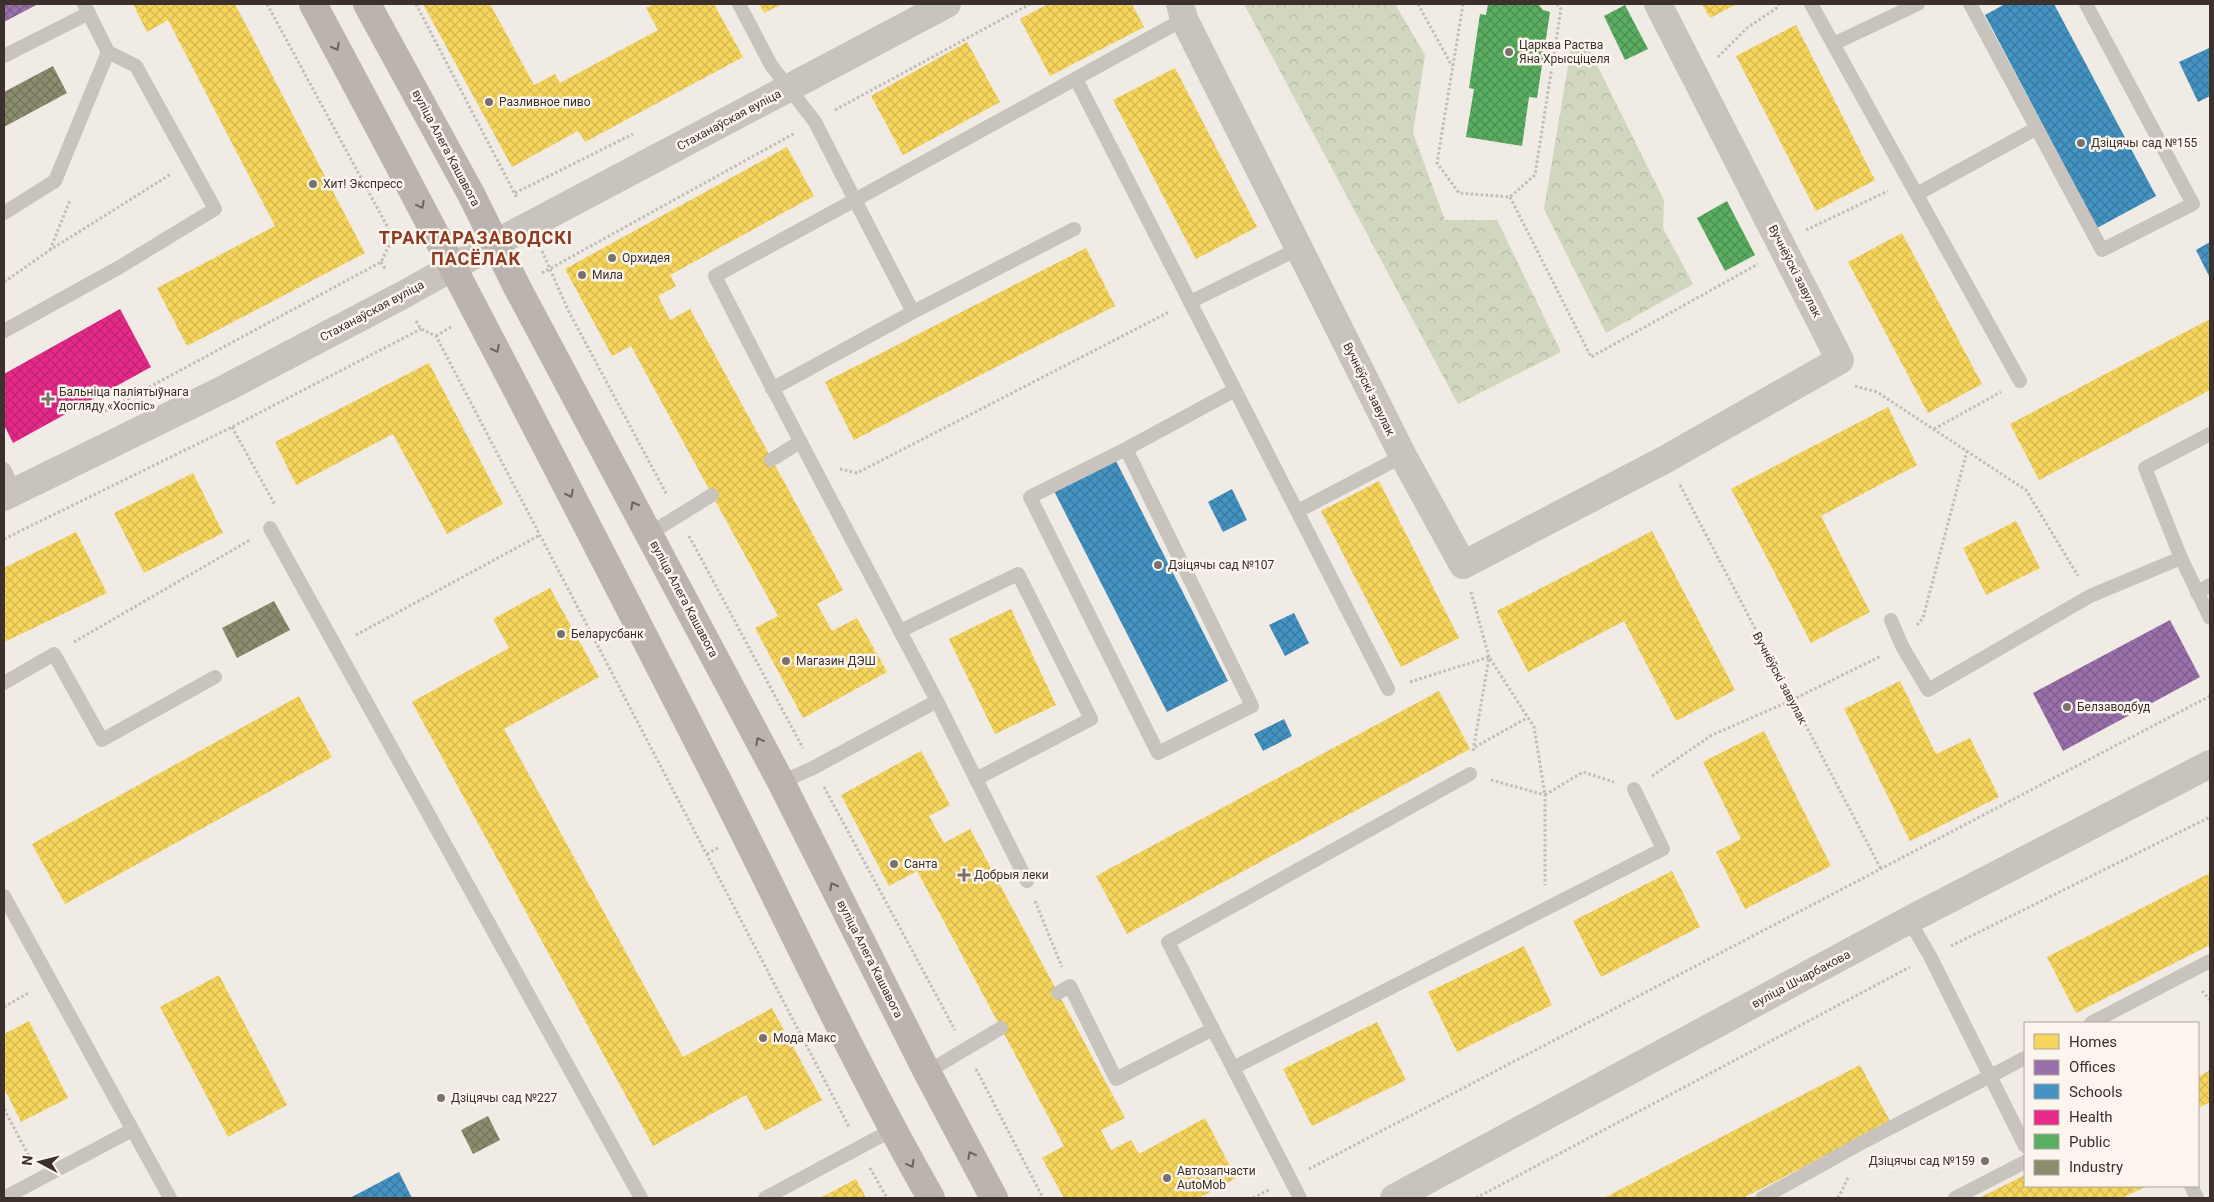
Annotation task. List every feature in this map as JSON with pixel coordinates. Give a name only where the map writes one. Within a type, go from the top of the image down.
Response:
[{"type":"main road","points":[[313,4],[454,268],[718,782],[892,1130],[931,1198]]},
{"type":"main road","name":"вуліца Алега Кашавога","points":[[367,4],[496,243],[517,287],[781,782],[927,1072],[994,1198]]},
{"type":"street","name":"Стаханаўская вуліца","points":[[8,486],[226,388],[947,4]]},
{"type":"street","name":"Вучнёўскі завулак","points":[[1182,11],[1403,456],[1463,565],[1666,459],[1840,360],[1771,252],[1696,78],[1658,4]]},
{"type":"street","name":"вуліца Шчарбакова","points":[[1394,1198],[1909,920],[2210,764]]},
{"type":"lane","points":[[739,4],[771,65],[815,122],[913,312]]},
{"type":"lane","points":[[1811,4],[2020,381]]},
{"type":"lane","points":[[1833,44],[1918,4]]},
{"type":"lane","points":[[1970,4],[2102,250],[2192,204],[2086,4]]},
{"type":"lane","points":[[4,56],[86,9],[108,52],[136,66],[215,209],[118,268],[4,331]]},
{"type":"lane","points":[[1027,882],[937,701],[772,389],[715,276],[1076,79],[1182,11]]},
{"type":"lane","points":[[4,213],[55,181],[108,52]]},
{"type":"lane","points":[[1076,79],[1388,689]]},
{"type":"lane","points":[[1917,194],[2037,128]]},
{"type":"lane","points":[[772,389],[913,312],[1074,229]]},
{"type":"lane","points":[[1190,302],[1300,248]]},
{"type":"lane","points":[[1132,446],[1126,450],[1252,706],[1158,753],[1030,497],[1132,446],[1236,390]]},
{"type":"lane","points":[[2210,434],[2145,468],[2180,558],[2210,618]]},
{"type":"lane","points":[[771,460],[800,442]]},
{"type":"lane","points":[[1298,511],[1403,456]]},
{"type":"lane","points":[[649,534],[712,495]]},
{"type":"lane","points":[[270,528],[641,1198]]},
{"type":"lane","points":[[1891,620],[1902,646],[1928,690],[2090,596],[2180,558]]},
{"type":"lane","points":[[900,631],[1018,574],[1027,591],[1091,718],[976,779]]},
{"type":"lane","points":[[2197,593],[2210,586]]},
{"type":"lane","points":[[4,683],[54,654],[102,740],[215,677]]},
{"type":"lane","points":[[781,782],[814,768],[937,701]]},
{"type":"lane","points":[[1300,1198],[1168,942],[1470,774]]},
{"type":"lane","points":[[1233,1068],[1663,849],[1634,789]]},
{"type":"lane","points":[[4,896],[170,1198]]},
{"type":"lane","points":[[1909,920],[1930,956],[2024,1144]]},
{"type":"lane","points":[[2093,1022],[2210,962]]},
{"type":"lane","points":[[1064,989],[1116,1079],[1213,1029]]},
{"type":"lane","points":[[927,1072],[1001,1028]]},
{"type":"lane","points":[[1762,1198],[1865,1141],[2024,1059]]},
{"type":"lane","points":[[4,1198],[132,1130]]},
{"type":"lane","points":[[765,1198],[892,1130]]},
{"type":"lane","points":[[1954,1198],[2024,1163]]},
{"type":"path","points":[[100,414],[381,262],[393,237],[266,4]]},
{"type":"path","points":[[416,4],[515,193]]},
{"type":"path","points":[[1030,4],[550,268],[568,310],[965,1049],[1043,1198]]},
{"type":"path","points":[[1418,4],[1452,66]]},
{"type":"path","points":[[1463,4],[1437,163],[1459,193],[1510,197],[1535,175],[1560,9],[1556,4]]},
{"type":"path","points":[[1696,78],[1747,28],[1778,7],[1779,4]]},
{"type":"path","points":[[4,282],[50,250],[188,163]]},
{"type":"path","points":[[50,250],[73,194],[55,181]]},
{"type":"path","points":[[1510,197],[1591,357],[1771,252],[1909,182]]},
{"type":"path","points":[[811,462],[858,474],[1190,302]]},
{"type":"path","points":[[4,539],[232,427],[421,329],[436,336],[887,1198]]},
{"type":"path","points":[[1816,375],[1877,392],[2026,490],[2090,596]]},
{"type":"path","points":[[1934,430],[2020,381]]},
{"type":"path","points":[[54,654],[283,521],[232,427]]},
{"type":"path","points":[[1489,657],[1470,774],[1545,795],[1583,772],[1634,789],[1712,735],[1792,700],[1902,646],[1923,618],[1967,451]]},
{"type":"path","name":"Вучнёўскі завулак","points":[[1666,459],[1881,869]]},
{"type":"path","points":[[335,646],[540,535]]},
{"type":"path","points":[[1463,565],[1489,657],[1534,727],[1545,795],[1545,909]]},
{"type":"path","points":[[1388,689],[1489,657]]},
{"type":"path","points":[[1254,1198],[2210,696]]},
{"type":"path","points":[[1474,747],[1527,718]]},
{"type":"path","points":[[1476,1198],[1930,956],[2210,817]]},
{"type":"path","points":[[1027,882],[1064,989]]},
{"type":"path","points":[[4,1007],[51,981]]},
{"type":"path","points":[[4,1109],[41,1178]]},
{"type":"green space","points":[[1244,4],[1395,4],[1425,55],[1413,133],[1445,220],[1497,220],[1561,352],[1458,404]]},
{"type":"green space","points":[[1588,47],[1664,200],[1663,228],[1693,284],[1606,333],[1544,209],[1571,49]]},
{"type":"building: Homes","points":[[133,4],[235,4],[365,253],[187,346],[157,288],[275,226],[168,20],[147,32]]},
{"type":"building: Homes","points":[[423,4],[490,4],[534,85],[555,74],[560,83],[658,30],[646,8],[654,4],[714,4],[743,57],[585,142],[578,131],[512,167]]},
{"type":"building: Homes","points":[[759,4],[782,4],[764,13]]},
{"type":"building: Homes","points":[[1048,4],[1132,4],[1144,27],[1050,76],[1020,19]]},
{"type":"building: Homes","points":[[1702,4],[1737,4],[1710,18]]},
{"type":"building: Homes","points":[[1796,25],[1875,180],[1816,211],[1736,56]]},
{"type":"building: Homes","points":[[967,42],[1000,102],[903,155],[871,96]]},
{"type":"building: Homes","points":[[1175,68],[1257,227],[1196,259],[1113,100]]},
{"type":"building: Homes","points":[[787,147],[814,196],[670,275],[676,286],[658,296],[670,320],[690,309],[843,590],[817,604],[832,631],[857,618],[887,672],[803,718],[755,628],[778,616],[631,346],[612,356],[565,269]]},
{"type":"building: Homes","points":[[1902,233],[1982,384],[1928,413],[1848,262]]},
{"type":"building: Homes","points":[[1086,248],[1115,306],[854,440],[825,382]]},
{"type":"building: Homes","points":[[2210,319],[2210,390],[2039,480],[2010,424]]},
{"type":"building: Homes","points":[[429,363],[503,504],[447,534],[393,434],[296,485],[275,442]]},
{"type":"building: Homes","points":[[1888,407],[1917,465],[1821,516],[1870,612],[1811,643],[1731,489]]},
{"type":"building: Homes","points":[[193,473],[223,533],[144,573],[114,513]]},
{"type":"building: Homes","points":[[1379,481],[1459,638],[1401,667],[1321,511]]},
{"type":"building: Homes","points":[[2016,521],[2040,568],[1986,595],[1963,548]]},
{"type":"building: Homes","points":[[1652,531],[1735,690],[1676,721],[1624,621],[1528,672],[1497,611]]},
{"type":"building: Homes","points":[[76,532],[107,593],[4,642],[4,568]]},
{"type":"building: Homes","points":[[550,588],[599,677],[504,729],[683,1057],[772,1008],[822,1100],[765,1131],[746,1095],[653,1146],[412,702],[509,648],[493,619]]},
{"type":"building: Homes","points":[[1011,609],[1056,705],[995,734],[949,639]]},
{"type":"building: Homes","points":[[1900,681],[1936,754],[1970,738],[1999,797],[1910,841],[1844,709]]},
{"type":"building: Homes","points":[[1439,691],[1470,749],[1127,934],[1096,876]]},
{"type":"building: Homes","points":[[299,696],[332,757],[65,904],[32,844]]},
{"type":"building: Homes","points":[[1764,731],[1831,866],[1745,909],[1716,852],[1741,839],[1703,762]]},
{"type":"building: Homes","points":[[921,751],[950,805],[929,816],[944,843],[970,829],[1125,1118],[1101,1130],[1111,1150],[1131,1140],[1139,1154],[1205,1118],[1236,1178],[1199,1198],[1064,1198],[1042,1158],[1064,1146],[917,871],[889,886],[841,795]]},
{"type":"building: Homes","points":[[1672,871],[1700,927],[1601,977],[1573,921]]},
{"type":"building: Homes","points":[[2210,873],[2210,945],[2076,1013],[2047,957]]},
{"type":"building: Homes","points":[[1524,946],[1552,1005],[1457,1052],[1428,992]]},
{"type":"building: Homes","points":[[219,975],[287,1105],[228,1137],[160,1007]]},
{"type":"building: Homes","points":[[29,1021],[68,1098],[21,1122],[4,1088],[4,1034]]},
{"type":"building: Homes","points":[[1377,1022],[1406,1080],[1312,1126],[1283,1069]]},
{"type":"building: Homes","points":[[1860,1065],[1890,1121],[1846,1145],[1743,1198],[1604,1198]]},
{"type":"building: Homes","points":[[2210,1070],[2210,1102],[2200,1107],[2199,1106],[2199,1076]]},
{"type":"building: Homes","points":[[2024,1176],[2024,1187],[2145,1187],[2122,1198],[1979,1198]]},
{"type":"building: Homes","points":[[856,1179],[866,1198],[820,1198]]},
{"type":"building: Offices","points":[[4,4],[38,4],[4,22]]},
{"type":"building: Offices","points":[[2170,620],[2200,677],[2063,751],[2033,693]]},
{"type":"building: Schools","points":[[2005,4],[2054,4],[2156,196],[2097,228],[1985,15]]},
{"type":"building: Schools","points":[[2209,48],[2210,96],[2198,102],[2179,62]]},
{"type":"building: Schools","points":[[2210,242],[2210,278],[2196,250]]},
{"type":"building: Schools","points":[[1115,459],[1228,681],[1167,712],[1054,491]]},
{"type":"building: Schools","points":[[1232,489],[1247,520],[1223,532],[1208,502]]},
{"type":"building: Schools","points":[[1294,613],[1309,643],[1285,656],[1269,625]]},
{"type":"building: Schools","points":[[1284,719],[1292,736],[1263,751],[1254,734]]},
{"type":"building: Schools","points":[[399,1172],[412,1198],[350,1198]]},
{"type":"building: Health","name":"Бальніца паліятыўнага догляду «Хоспіс»","points":[[120,309],[151,367],[13,443],[4,425],[4,374]]},
{"type":"building: Public","name":"Царква Раства Яна Хрысціцеля","points":[[1488,4],[1538,4],[1543,10],[1550,12],[1537,98],[1529,97],[1522,146],[1466,137],[1474,89],[1469,88],[1480,14],[1486,15]]},
{"type":"building: Public","points":[[1625,5],[1648,49],[1625,60],[1604,16]]},
{"type":"building: Public","points":[[1727,201],[1755,255],[1725,271],[1697,218]]},
{"type":"building: Industry","points":[[53,66],[67,93],[4,127],[4,92]]},
{"type":"building: Industry","points":[[274,601],[290,630],[237,658],[222,628]]},
{"type":"building: Industry","points":[[488,1116],[500,1140],[473,1154],[461,1130]]},
{"type":"place","name":"Царква Раства Яна Хрысціцеля","points":[[1509,52]]},
{"type":"place","name":"Разливное пиво","points":[[489,102]]},
{"type":"place","name":"Дзіцячы сад №155","points":[[2081,143]]},
{"type":"place","name":"Хит! Экспресс","points":[[313,184]]},
{"type":"place","name":"Орхидея","points":[[612,258]]},
{"type":"place","name":"Мила","points":[[582,275]]},
{"type":"place","name":"Бальніца паліятыўнага догляду «Хоспіс»","points":[[48,399]]},
{"type":"place","name":"Дзіцячы сад №107","points":[[1158,565]]},
{"type":"place","name":"Беларусбанк","points":[[561,634]]},
{"type":"place","name":"Магазин ДЭШ","points":[[786,661]]},
{"type":"place","name":"Белзаводбуд","points":[[2067,707]]},
{"type":"place","name":"Санта","points":[[894,864]]},
{"type":"place","name":"Добрыя леки","points":[[964,875]]},
{"type":"place","name":"Мода Макс","points":[[763,1038]]},
{"type":"place","name":"Дзіцячы сад №227","points":[[441,1098]]},
{"type":"place","name":"Дзіцячы сад №159","points":[[1985,1161]]},
{"type":"place","name":"Автозапчасти AutoMob","points":[[1167,1178]]},
{"type":"district","name":"ТРАКТАРАЗАВОДСКІ ПАСЁЛАК","points":[[476,247]]}]
